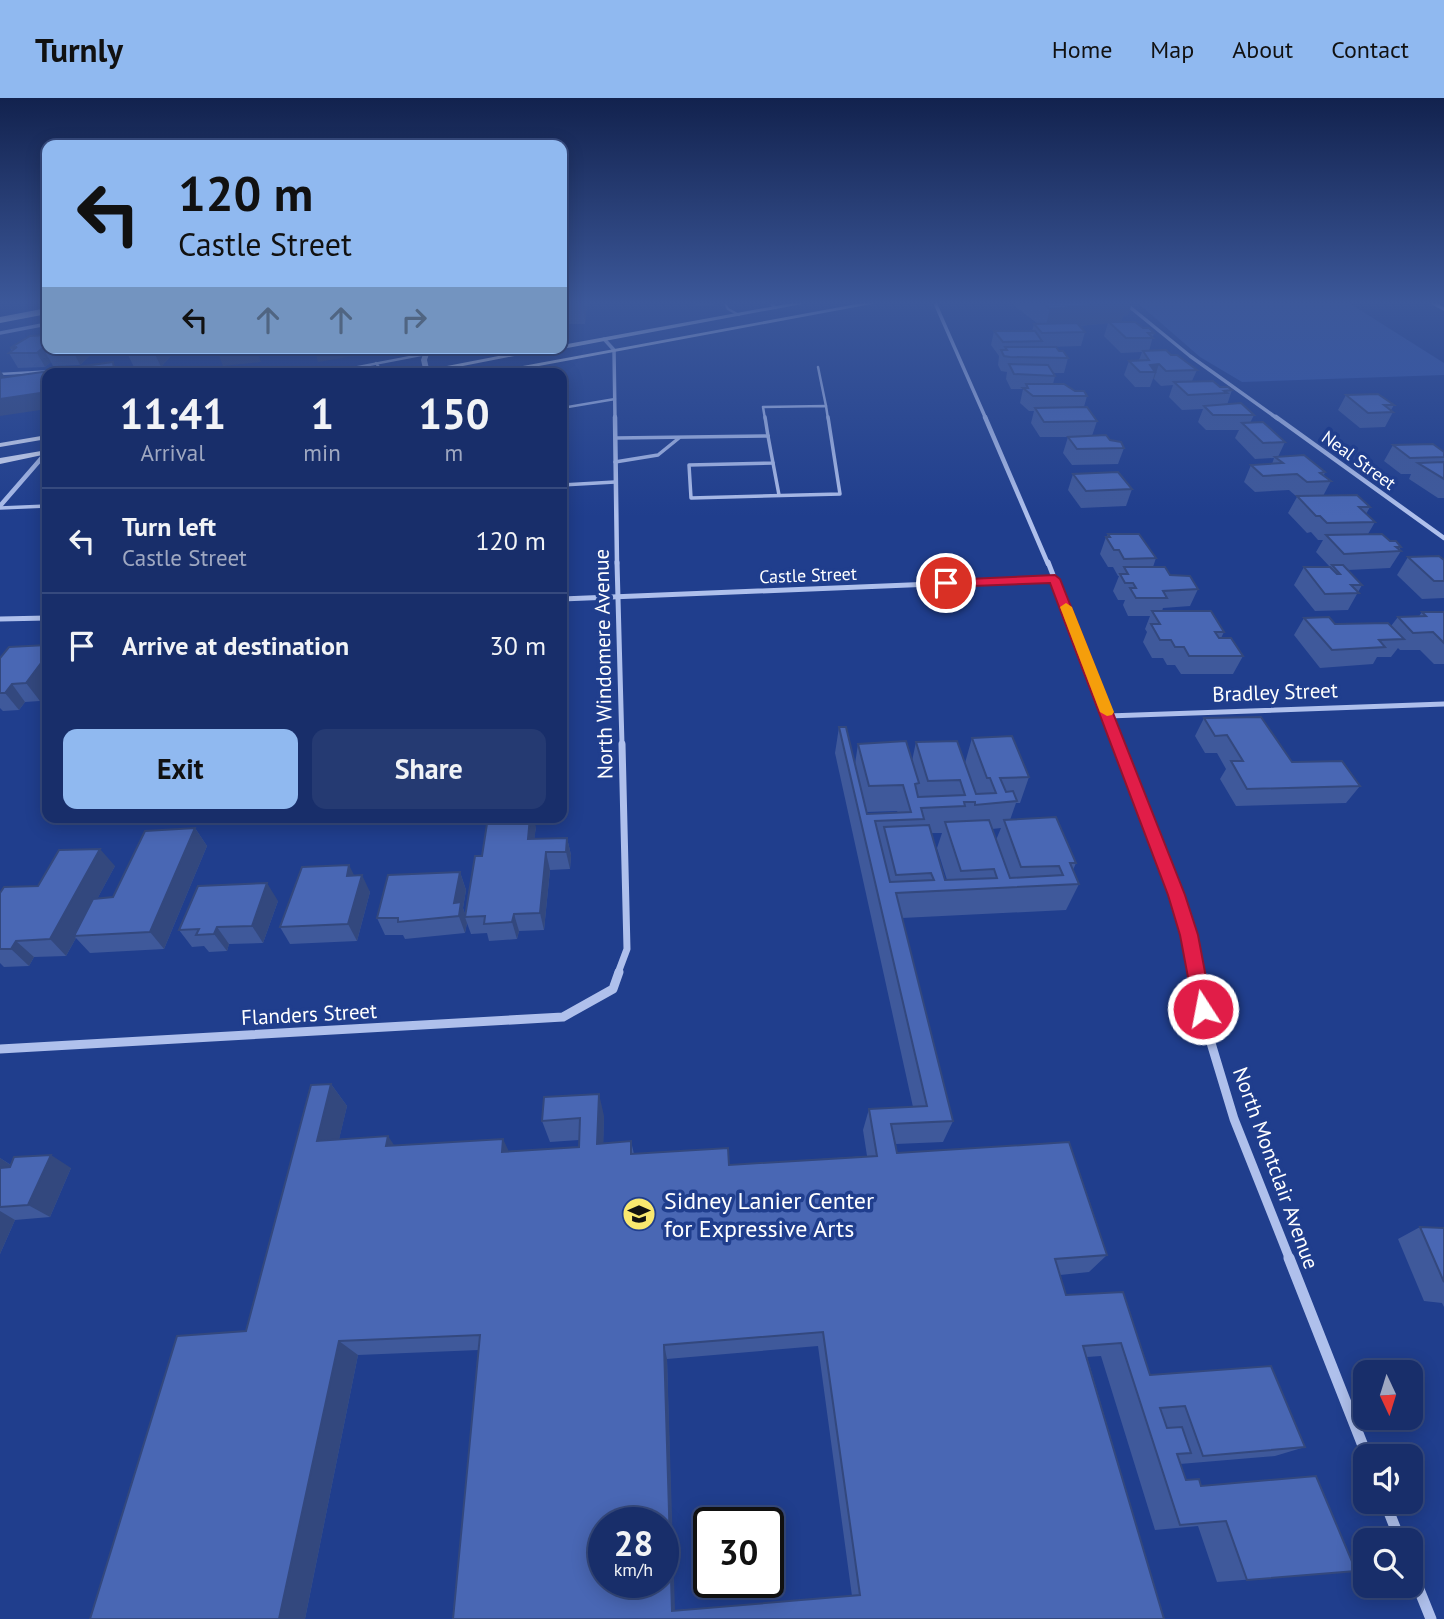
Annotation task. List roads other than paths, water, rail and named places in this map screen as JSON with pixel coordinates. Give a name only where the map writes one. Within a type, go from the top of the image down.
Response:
[{"type":"main road","points":[[0,445],[42,438]]},
{"type":"main road","points":[[0,461],[42,452]]},
{"type":"street","name":"North Windomere Avenue","points":[[613,989],[627,949],[614,374]]},
{"type":"street","name":"North Montclair Avenue","points":[[966,374],[1055,579],[1181,909],[1189,935],[1208,1033],[1234,1119],[1362,1444]]},
{"type":"street","name":"Neal Street","points":[[1215,374],[1444,538]]},
{"type":"street","points":[[0,507],[42,457]]},
{"type":"street","name":"Castle Street","points":[[567,599],[1055,579]]},
{"type":"street","points":[[0,620],[42,618]]},
{"type":"street","name":"Bradley Street","points":[[1108,716],[1444,704]]},
{"type":"street","name":"Flanders Street","points":[[0,1049],[563,1017],[613,989]]},
{"type":"street","points":[[1423,1598],[1431,1619]]},
{"type":"lane","points":[[773,463],[689,465],[691,498],[840,494],[819,374]]},
{"type":"lane","points":[[567,407],[615,399]]},
{"type":"lane","points":[[779,495],[763,407],[826,406]]},
{"type":"lane","points":[[616,438],[768,436]]},
{"type":"lane","points":[[615,462],[645,459],[667,452],[679,438]]},
{"type":"lane","points":[[567,485],[615,482]]},
{"type":"lane","points":[[0,507],[42,506]]},
{"type":"place","name":"Sidney Lanier Center for Expressive Arts","points":[[639,1214]]}]
